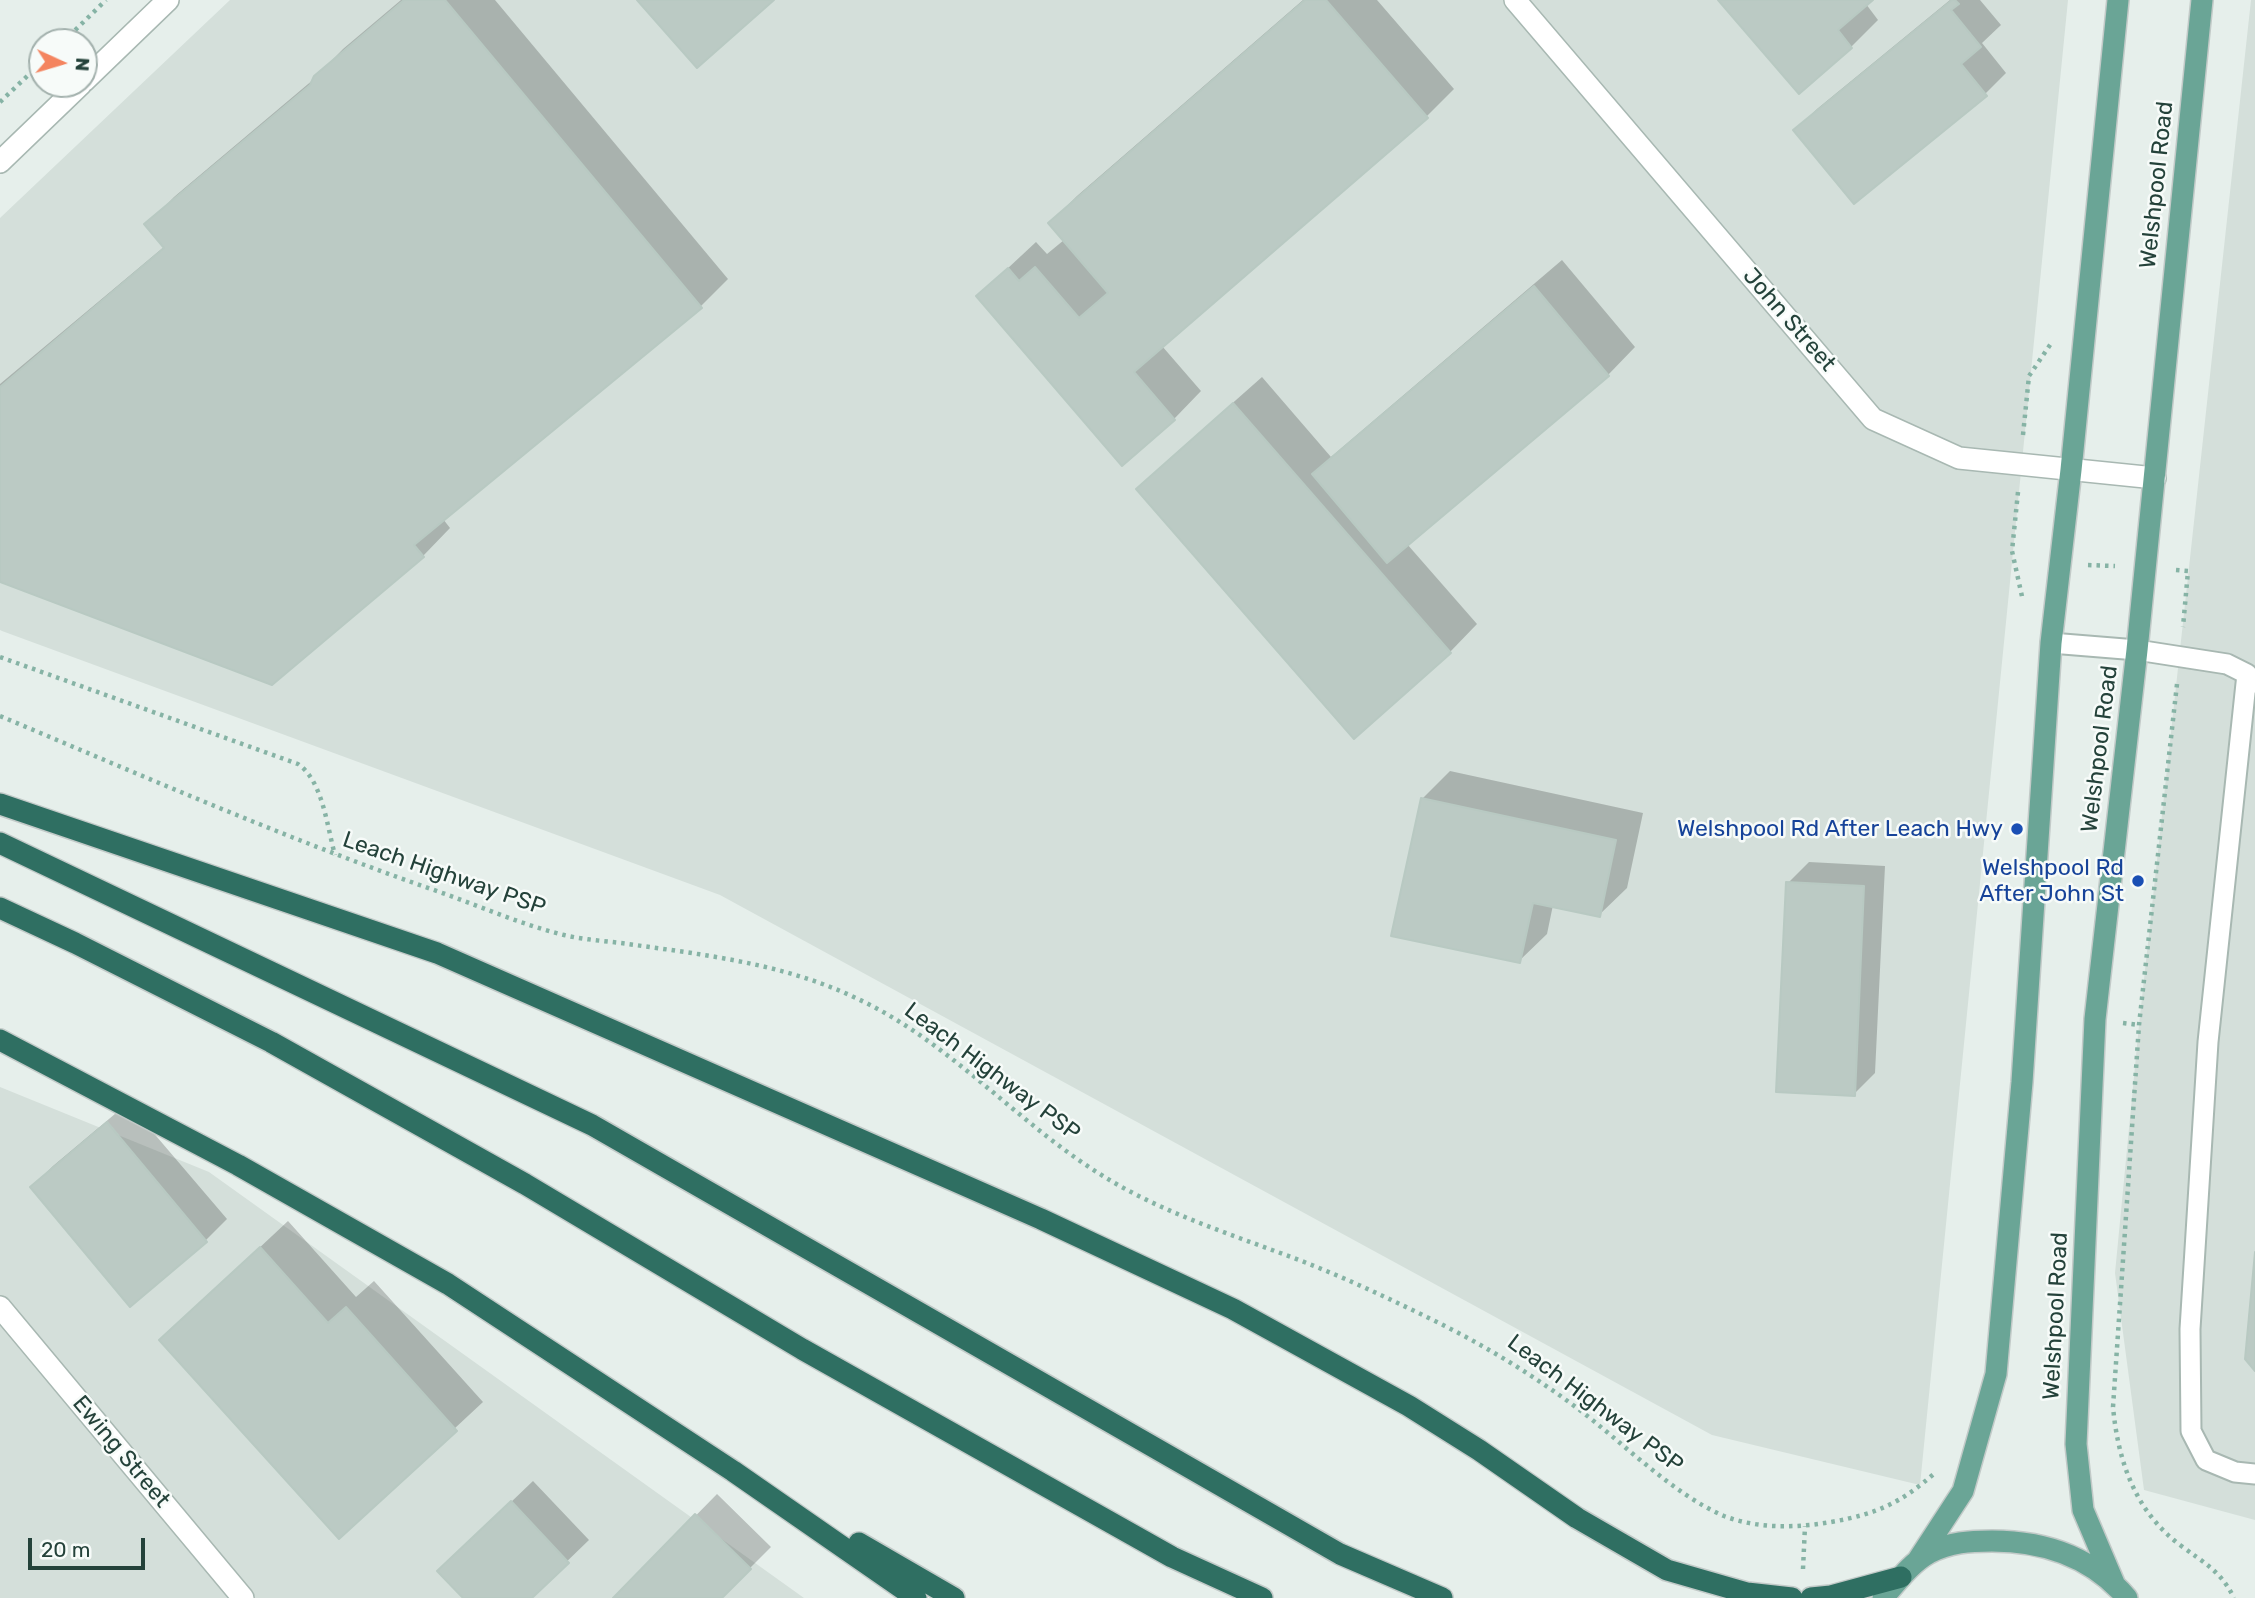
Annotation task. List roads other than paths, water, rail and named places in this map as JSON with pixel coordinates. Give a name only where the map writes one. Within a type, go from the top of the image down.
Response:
[{"type":"highway","points":[[0,804],[437,953],[1016,1208],[1233,1309],[1409,1406],[1479,1450],[1577,1518],[1667,1570],[1747,1594],[1792,1598]]},
{"type":"highway","points":[[0,843],[592,1125],[976,1348],[1340,1554],[1442,1598]]},
{"type":"highway","points":[[0,908],[271,1042],[525,1184],[814,1356],[1160,1550],[1262,1598]]},
{"type":"highway","points":[[0,1040],[238,1166],[447,1283],[733,1471],[916,1598]]},
{"type":"highway","points":[[733,1471],[954,1598]]},
{"type":"highway","points":[[1811,1598],[1830,1596],[1901,1577]]},
{"type":"main road","points":[[1883,1598],[1918,1560],[1963,1491],[1996,1374],[2022,1082],[2051,643],[2118,0]]},
{"type":"main road","name":"Welshpool Road","points":[[2121,1590],[2083,1510],[2076,1444],[2095,1019],[2146,568],[2202,0]]},
{"type":"main road","points":[[1918,1560],[1937,1549],[1959,1542],[2025,1542],[2063,1552],[2121,1590]]},
{"type":"street","points":[[98,68],[168,0]]},
{"type":"street","name":"John Street","points":[[1516,0],[1874,419],[1959,458],[2155,478]]},
{"type":"street","points":[[0,162],[67,98]]},
{"type":"street","name":"Ewing Street","points":[[0,1307],[243,1598]]},
{"type":"lane","points":[[2051,643],[2137,650],[2227,664],[2251,679],[2208,1042],[2190,1329],[2191,1431],[2206,1460],[2235,1472],[2255,1474]]},
{"type":"place","name":"Welshpool Rd After Leach Hwy","points":[[2017,829]]},
{"type":"place","name":"Welshpool Rd After John St","points":[[2138,881]]}]
